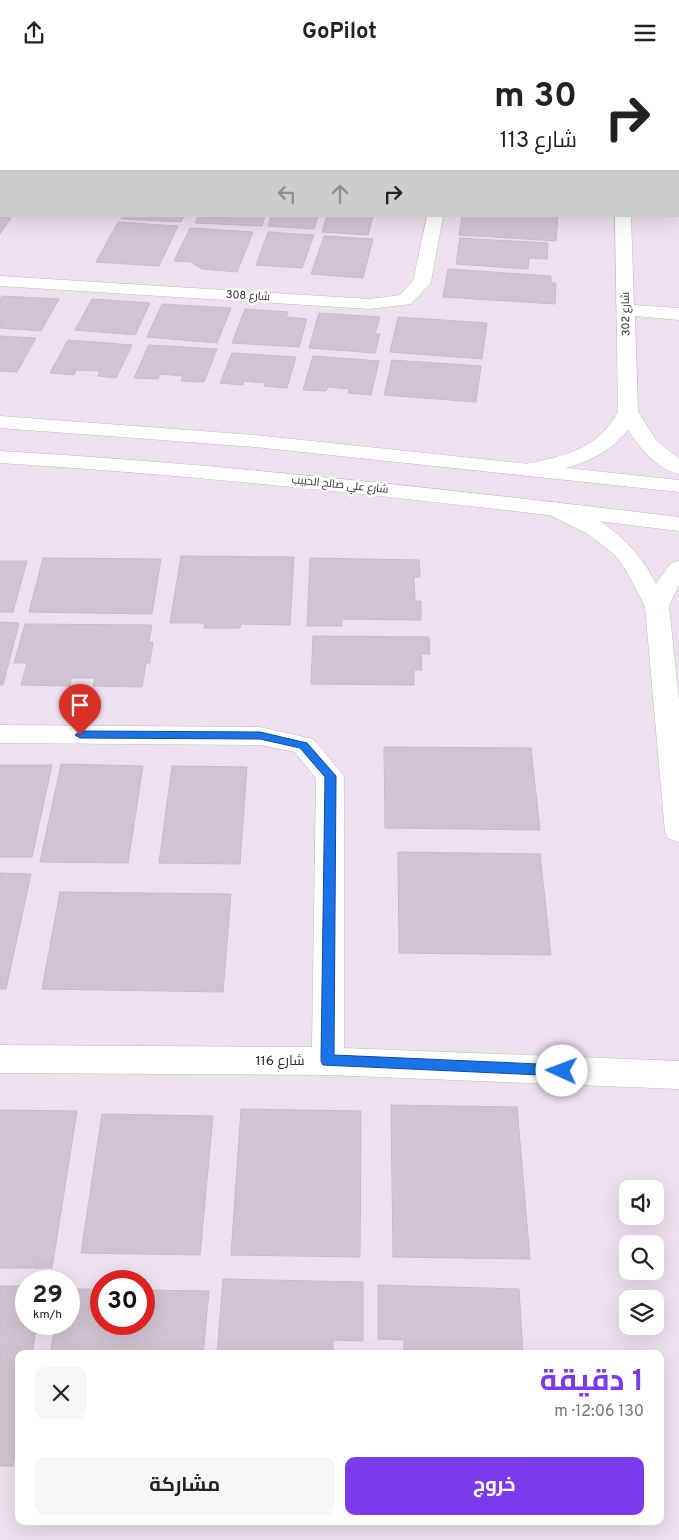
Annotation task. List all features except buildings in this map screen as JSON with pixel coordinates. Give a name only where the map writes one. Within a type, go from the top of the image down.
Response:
[{"type":"street","name":"شارع 308","points":[[0,281],[370,304],[405,300],[422,282],[435,217]]},
{"type":"street","name":"شارع 302","points":[[623,217],[628,412],[643,438],[655,451],[679,468]]},
{"type":"street","points":[[626,310],[679,315]]},
{"type":"street","points":[[530,470],[568,461],[599,447],[613,437],[623,425],[628,412]]},
{"type":"street","points":[[0,423],[142,431],[266,441],[679,486]]},
{"type":"street","name":"شارع علي صالح الحبيب","points":[[0,457],[90,462],[243,476],[556,509],[679,525]]},
{"type":"street","points":[[556,509],[598,531],[616,544],[630,558],[640,573],[648,595],[657,606]]},
{"type":"street","points":[[679,568],[670,579],[657,606],[679,832]]},
{"type":"street","points":[[0,734],[260,736],[304,745],[330,776],[328,1061]]},
{"type":"street","name":"شارع 116","points":[[0,1059],[328,1061],[679,1075]]},
{"type":"route","points":[[80,735],[260,736],[304,745],[330,776],[328,1061],[562,1071]]}]
